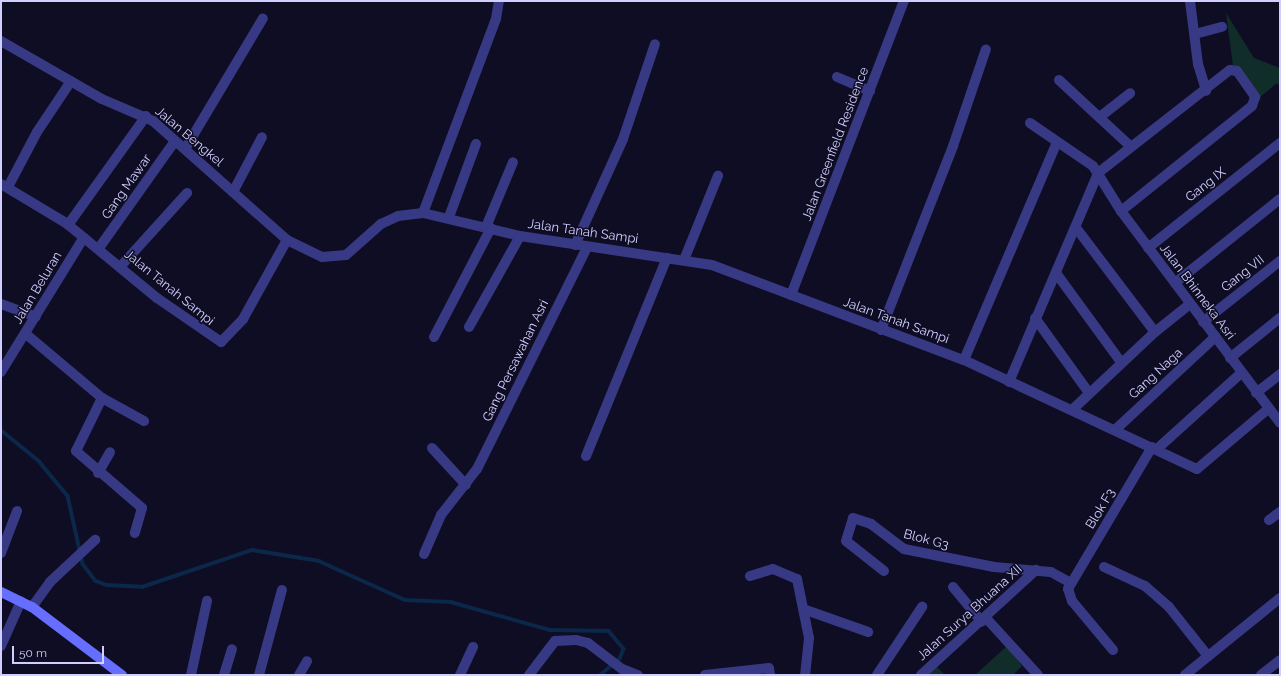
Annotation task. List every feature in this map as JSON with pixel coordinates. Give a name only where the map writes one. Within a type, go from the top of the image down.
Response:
[{"type":"street","points":[[423,213],[492,30],[499,1]]},
{"type":"street","name":"Jalan Greenfield Residence","points":[[791,295],[904,1]]},
{"type":"street","points":[[1190,1],[1198,64],[1206,91]]},
{"type":"street","points":[[186,149],[263,18]]},
{"type":"street","points":[[1195,34],[1222,27]]},
{"type":"street","name":"Jalan Bengkel","points":[[1,41],[102,99],[146,116],[186,149],[288,240]]},
{"type":"street","points":[[574,245],[623,139],[655,44]]},
{"type":"street","points":[[881,330],[953,146],[986,49]]},
{"type":"street","points":[[1009,382],[1035,318],[1077,229],[1098,173],[1235,69],[1255,100],[1252,106],[1120,211]]},
{"type":"street","points":[[837,77],[870,91]]},
{"type":"street","points":[[1059,80],[1101,116],[1131,147]]},
{"type":"street","points":[[4,186],[37,132],[71,81]]},
{"type":"street","points":[[1101,116],[1130,93]]},
{"type":"street","points":[[68,226],[146,116]]},
{"type":"street","points":[[1030,123],[1056,144],[1098,173]]},
{"type":"street","points":[[233,192],[262,137]]},
{"type":"street","name":"Gang Mawar","points":[[100,248],[175,141]]},
{"type":"street","name":"Gang IX","points":[[1148,248],[1280,143]]},
{"type":"street","points":[[449,217],[476,144]]},
{"type":"street","points":[[964,360],[1056,144]]},
{"type":"street","points":[[434,336],[488,228],[513,162]]},
{"type":"street","name":"Jalan Bhinneka Asri","points":[[1098,173],[1120,211],[1280,423]]},
{"type":"street","points":[[684,260],[718,176]]},
{"type":"street","name":"Jalan Tanah Sampi","points":[[4,186],[100,248],[120,267],[199,330],[220,342],[244,318],[288,240],[312,254],[333,259],[346,255],[380,224],[398,216],[423,213],[449,217],[520,236],[684,260],[736,272],[881,330],[964,360],[1198,469],[1268,409]]},
{"type":"street","points":[[120,267],[187,193]]},
{"type":"street","points":[[1175,283],[1280,199]]},
{"type":"street","points":[[1077,229],[1155,332]]},
{"type":"street","points":[[468,327],[520,236]]},
{"type":"street","name":"Jalan Beluran","points":[[1,372],[26,334],[84,237]]},
{"type":"street","name":"Gang Persawahan Asri","points":[[424,554],[441,515],[466,484],[507,413],[587,247]]},
{"type":"street","points":[[586,456],[667,258]]},
{"type":"street","name":"Gang VII","points":[[1203,322],[1280,262]]},
{"type":"street","points":[[1056,273],[1121,362]]},
{"type":"street","points":[[1,304],[36,317]]},
{"type":"street","points":[[1072,410],[1121,362],[1190,304]]},
{"type":"street","points":[[1035,318],[1088,393]]},
{"type":"street","points":[[1230,358],[1280,318]]},
{"type":"street","points":[[26,334],[102,398],[144,421]]},
{"type":"street","name":"Gang Naga","points":[[1115,430],[1215,337]]},
{"type":"street","name":"Blok F3","points":[[1071,583],[1155,448],[1241,373]]},
{"type":"street","points":[[1256,393],[1280,374]]},
{"type":"street","points":[[102,398],[76,451],[98,473],[142,508],[135,533]]},
{"type":"street","points":[[432,448],[466,484]]},
{"type":"street","points":[[98,473],[110,452]]},
{"type":"street","points":[[1,553],[17,510]]},
{"type":"street","points":[[1269,520],[1280,512]]},
{"type":"street","name":"Blok G3","points":[[884,571],[846,541],[853,518],[871,524],[904,549],[994,567],[1051,572],[1071,583]]},
{"type":"street","points":[[32,607],[70,561],[95,540]]},
{"type":"street","points":[[1104,567],[1144,586],[1163,602],[1208,656]]},
{"type":"street","points":[[750,576],[768,569],[792,576],[800,583],[806,610],[810,652],[805,675]]},
{"type":"street","name":"Jalan Surya Bhuana XII","points":[[921,675],[984,620],[1036,570]]},
{"type":"street","points":[[1071,583],[1070,598],[1113,650]]},
{"type":"street","points":[[953,587],[1035,674]]},
{"type":"street","points":[[260,675],[282,590]]},
{"type":"street","points":[[1,592],[32,607],[122,675]]},
{"type":"street","points":[[1185,675],[1280,598]]},
{"type":"street","points":[[1,646],[21,601]]},
{"type":"street","points":[[191,675],[206,601]]},
{"type":"street","points":[[877,675],[922,608]]},
{"type":"street","points":[[806,610],[868,632]]},
{"type":"street","points":[[529,675],[555,641],[576,640],[588,643],[622,669],[638,675]]},
{"type":"street","points":[[460,675],[473,647]]},
{"type":"street","points":[[224,675],[232,649]]},
{"type":"street","points":[[1261,675],[1280,660]]},
{"type":"street","points":[[299,675],[307,661]]},
{"type":"street","points":[[705,675],[769,672]]},
{"type":"green space","points":[[1226,13],[1254,58],[1280,68],[1280,86],[1277,83],[1259,98],[1233,66]]},
{"type":"green space","points":[[1007,646],[1022,666],[1013,675],[975,675]]},
{"type":"green space","points":[[931,661],[945,675],[921,675]]},
{"type":"waterway","points":[[1,430],[39,461],[68,496],[83,564],[96,581],[107,585],[142,587],[252,550],[319,561],[405,600],[451,602],[550,630],[609,631],[624,649],[620,659],[601,675]]}]
